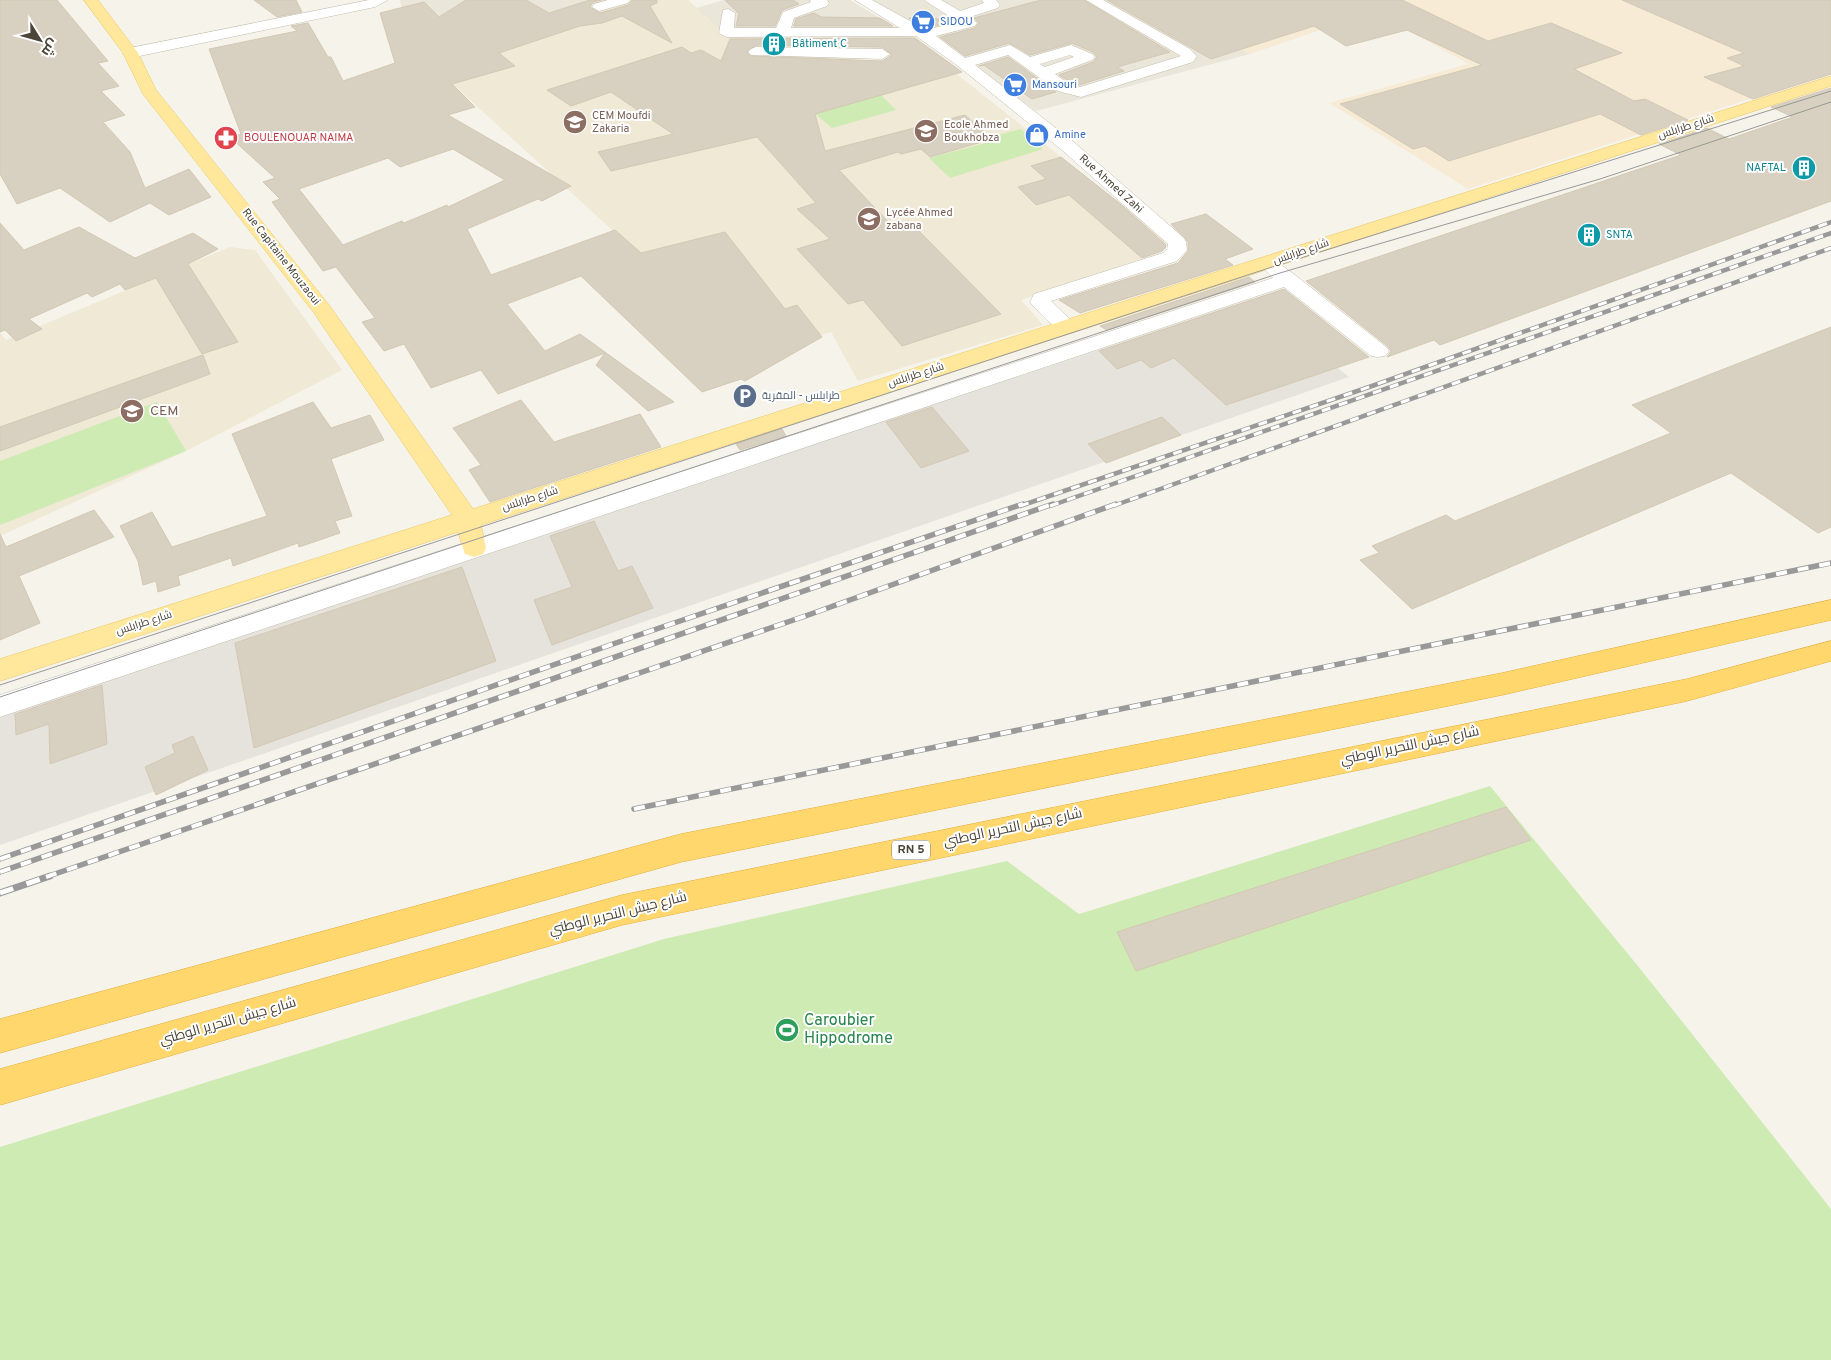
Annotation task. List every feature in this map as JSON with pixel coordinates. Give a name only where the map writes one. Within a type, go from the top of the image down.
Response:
[{"type":"highway","points":[[0,1036],[681,848],[1502,684],[1831,610]]},
{"type":"highway","name":"شارع جيش التحرير الوطني","points":[[0,1087],[622,910],[1686,690],[1831,651]]},
{"type":"main road","name":"Rue Capitaine Mouzaoui","points":[[91,0],[130,53],[149,91],[322,309],[467,519]]},
{"type":"main road","name":"شارع طرابلس","points":[[0,670],[1066,325],[1268,264],[1493,188],[1831,81]]},
{"type":"main road","points":[[467,519],[474,548]]},
{"type":"street","points":[[130,53],[375,4],[381,0]]},
{"type":"street","points":[[599,7],[623,0]]},
{"type":"street","points":[[782,33],[788,15],[822,3],[817,0]]},
{"type":"street","name":"Rue Ahmed Zahi","points":[[862,0],[922,34],[963,63],[1069,147],[1177,242],[1177,250],[1170,257],[1041,298],[1040,302],[1046,309],[1066,325]]},
{"type":"street","points":[[932,0],[1029,62],[1064,88],[1081,92],[1188,59],[1189,56],[1185,52],[1093,0]]},
{"type":"street","points":[[959,16],[982,0]]},
{"type":"street","points":[[728,12],[726,33],[922,34],[959,16],[994,5],[989,0]]},
{"type":"street","points":[[798,53],[804,33]]},
{"type":"street","points":[[848,54],[853,33]]},
{"type":"street","points":[[963,63],[1010,50]]},
{"type":"street","points":[[1029,62],[1071,50],[1087,57],[1044,73]]},
{"type":"street","points":[[756,52],[882,54]]},
{"type":"street","points":[[1268,264],[1378,351]]},
{"type":"street","points":[[0,706],[1288,279]]},
{"type":"shaded area","points":[[400,0],[608,0],[422,56],[407,41]]},
{"type":"shaded area","name":"Lycée Ahmed zabana","points":[[639,0],[688,0],[774,80],[953,71],[1165,240],[1164,247],[1159,253],[1021,300],[1043,325],[858,381],[831,332],[751,357],[422,56]]},
{"type":"shaded area","points":[[724,0],[850,0],[928,47],[884,57],[854,57],[770,76],[696,8]]},
{"type":"shaded area","points":[[866,0],[1150,0],[1250,54],[1036,111],[925,31]]},
{"type":"shaded area","points":[[1150,0],[1682,0],[1831,73],[1468,189],[1329,103],[1468,64],[1480,70],[1373,12],[1250,54]]},
{"type":"shaded area","name":"CEM","points":[[230,247],[255,250],[342,370],[186,451],[0,536],[0,333],[6,340]]},
{"type":"shaded area","points":[[1252,299],[1349,377],[0,845],[0,715]]},
{"type":"green space","points":[[879,93],[896,110],[832,128],[812,111]]},
{"type":"green space","points":[[1021,129],[1043,149],[950,178],[929,158],[997,140],[993,136]]},
{"type":"green space","points":[[157,402],[186,451],[0,525],[0,461]]},
{"type":"green space","name":"Caroubier Hippodrome","points":[[1490,786],[1642,971],[1831,1209],[1831,1360],[0,1360],[0,1147],[664,939],[1007,861],[1079,914]]},
{"type":"building","points":[[0,0],[57,0],[108,61],[98,63],[119,86],[101,91],[125,115],[103,122],[130,152],[145,188],[189,169],[211,197],[169,215],[150,203],[110,222],[60,188],[17,204],[0,174]]},
{"type":"building","points":[[254,0],[296,0],[302,12],[277,17]]},
{"type":"building","points":[[466,0],[526,0],[549,13],[590,0],[601,0],[593,2],[590,7],[600,13],[628,5],[632,0],[657,0],[657,3],[650,6],[672,43],[622,16],[602,23],[580,26],[499,53],[515,66],[452,84],[475,107],[448,115],[571,186],[542,201],[538,199],[467,229],[491,275],[615,230],[641,253],[725,232],[785,309],[797,305],[822,337],[745,381],[741,379],[702,392],[581,276],[507,304],[545,351],[580,334],[674,402],[648,411],[596,365],[605,353],[498,394],[481,370],[431,388],[404,344],[384,351],[362,322],[375,318],[336,267],[323,271],[272,202],[280,199],[263,182],[275,178],[231,138],[241,134],[209,49],[297,31],[291,26],[308,23],[328,57],[331,57],[343,81],[395,63],[380,13],[424,2],[439,17]],"holes":[[[453,149],[505,180],[448,207],[447,205],[404,223],[402,221],[343,245],[299,189],[388,158],[400,167]]]},
{"type":"building","points":[[725,0],[793,0],[799,4],[782,10],[775,26],[736,26],[739,14]]},
{"type":"building","points":[[1041,0],[1084,0],[1170,52],[1117,67],[1124,71],[1079,85],[1059,75],[1093,62],[1097,57],[1093,52],[1072,43],[1030,55],[1009,43],[965,56],[940,37],[975,28],[979,23],[974,18]]},
{"type":"building","points":[[1107,0],[1402,0],[1488,41],[1551,23],[1622,53],[1574,69],[1634,101],[1645,99],[1688,120],[1641,135],[1600,114],[1449,161],[1425,146],[1413,149],[1340,104],[1482,65],[1407,30],[1346,46],[1314,26],[1211,59]]},
{"type":"building","points":[[1622,0],[1831,0],[1831,74],[1753,99],[1704,77],[1744,66],[1727,58],[1744,53]]},
{"type":"building","points":[[814,13],[821,17],[880,18],[893,26],[794,26],[796,19]]},
{"type":"building","points":[[909,18],[945,19],[950,22],[926,28]]},
{"type":"building","points":[[915,38],[962,72],[815,114],[825,151],[965,115],[992,139],[930,157],[921,149],[901,154],[898,152],[839,170],[892,226],[909,221],[1001,314],[902,346],[863,300],[848,304],[797,249],[830,239],[797,209],[816,203],[757,137],[611,171],[598,152],[673,134],[611,92],[571,106],[547,90],[682,47],[691,53],[701,50],[721,61],[730,39]],"holes":[[[756,45],[882,47],[892,55],[882,61],[750,56],[747,51]]]},
{"type":"building","points":[[1008,57],[1056,92],[1032,99],[984,65],[979,66]]},
{"type":"building","name":"SNTA","points":[[1831,88],[1831,201],[1440,345],[1434,340],[1387,357],[1391,351],[1386,345],[1306,281],[1681,155],[1659,144],[1707,128],[1729,139],[1793,117],[1771,107]]},
{"type":"building","points":[[1061,157],[1123,206],[1166,245],[1165,248],[1162,251],[1142,258],[1069,195],[1036,205],[1018,187],[1046,179],[1031,166]]},
{"type":"building","points":[[1206,214],[1253,249],[1225,259],[1233,265],[1080,313],[1059,300],[1178,263],[1188,251],[1188,242],[1171,224]]},
{"type":"building","points":[[0,223],[24,250],[79,227],[135,258],[193,233],[218,249],[188,264],[238,342],[202,354],[156,278],[125,290],[120,284],[92,297],[87,293],[29,319],[42,329],[16,341],[5,330],[0,332]]},
{"type":"building","points":[[1249,277],[1255,282],[1107,330],[1100,326]]},
{"type":"building","points":[[1284,289],[1369,357],[1226,405],[1174,358],[1151,368],[1141,360],[1117,369],[1099,351]]},
{"type":"building","points":[[1831,327],[1831,527],[1818,533],[1731,473],[1412,609],[1360,560],[1379,553],[1372,546],[1446,515],[1455,521],[1671,433],[1632,405]]},
{"type":"building","points":[[203,355],[210,374],[0,451],[0,427]]},
{"type":"building","points":[[521,400],[554,442],[640,414],[661,447],[490,502],[469,470],[481,465],[453,428]]},
{"type":"building","points":[[313,402],[331,428],[370,415],[384,440],[331,459],[352,516],[335,521],[340,533],[299,547],[298,543],[233,566],[231,558],[178,576],[180,585],[158,592],[156,581],[143,585],[138,561],[120,526],[152,512],[172,547],[267,516],[232,434]]},
{"type":"building","points":[[932,407],[969,451],[921,468],[886,422]]},
{"type":"building","points":[[1162,417],[1181,435],[1106,463],[1088,444]]},
{"type":"building","points":[[782,429],[786,436],[740,450],[736,444]]},
{"type":"building","points":[[94,510],[114,537],[19,576],[40,623],[0,640],[0,534],[6,547]]},
{"type":"building","points":[[594,521],[618,571],[632,566],[653,608],[552,645],[534,600],[572,587],[550,536]]},
{"type":"building","points":[[462,567],[496,661],[254,748],[235,643]]},
{"type":"building","points":[[102,685],[107,744],[50,764],[49,724],[16,735],[15,714]]},
{"type":"building","points":[[193,736],[208,770],[156,795],[145,767],[175,753],[172,745]]},
{"type":"building","points":[[1506,807],[1531,840],[1136,971],[1117,932]]},
{"type":"tram line","points":[[0,685],[1272,267],[1831,91]]},
{"type":"tram line","points":[[0,697],[1280,273],[1600,179],[1831,102]]},
{"type":"railway","points":[[1020,506],[1372,386],[1831,222]]},
{"type":"railway","points":[[1050,506],[1831,233]]},
{"type":"railway","points":[[1113,506],[1831,248]]},
{"type":"railway","points":[[0,859],[633,637],[1023,504]]},
{"type":"railway","points":[[0,872],[1053,504]]},
{"type":"railway","points":[[46,877],[811,614],[1116,504]]},
{"type":"railway","points":[[634,809],[1831,563]]},
{"type":"railway","points":[[0,893],[50,876]]},
{"type":"place","name":"SIDOU","points":[[923,22]]},
{"type":"place","name":"Bâtiment C","points":[[774,44]]},
{"type":"place","name":"Mansouri","points":[[1015,85]]},
{"type":"place","name":"CEM Moufdi Zakaria","points":[[575,122]]},
{"type":"place","name":"Ecole Ahmed Boukhobza","points":[[926,131]]},
{"type":"place","name":"Amine","points":[[1037,135]]},
{"type":"place","name":"BOULENOUAR NAIMA","points":[[226,138]]},
{"type":"place","name":"NAFTAL","points":[[1804,168]]},
{"type":"place","name":"Lycée Ahmed zabana","points":[[869,219]]},
{"type":"place","name":"SNTA","points":[[1589,235]]},
{"type":"place","name":"طرابلس - المقرية","points":[[745,396]]},
{"type":"place","name":"CEM","points":[[132,411]]},
{"type":"place","name":"Caroubier Hippodrome","points":[[787,1030]]}]
